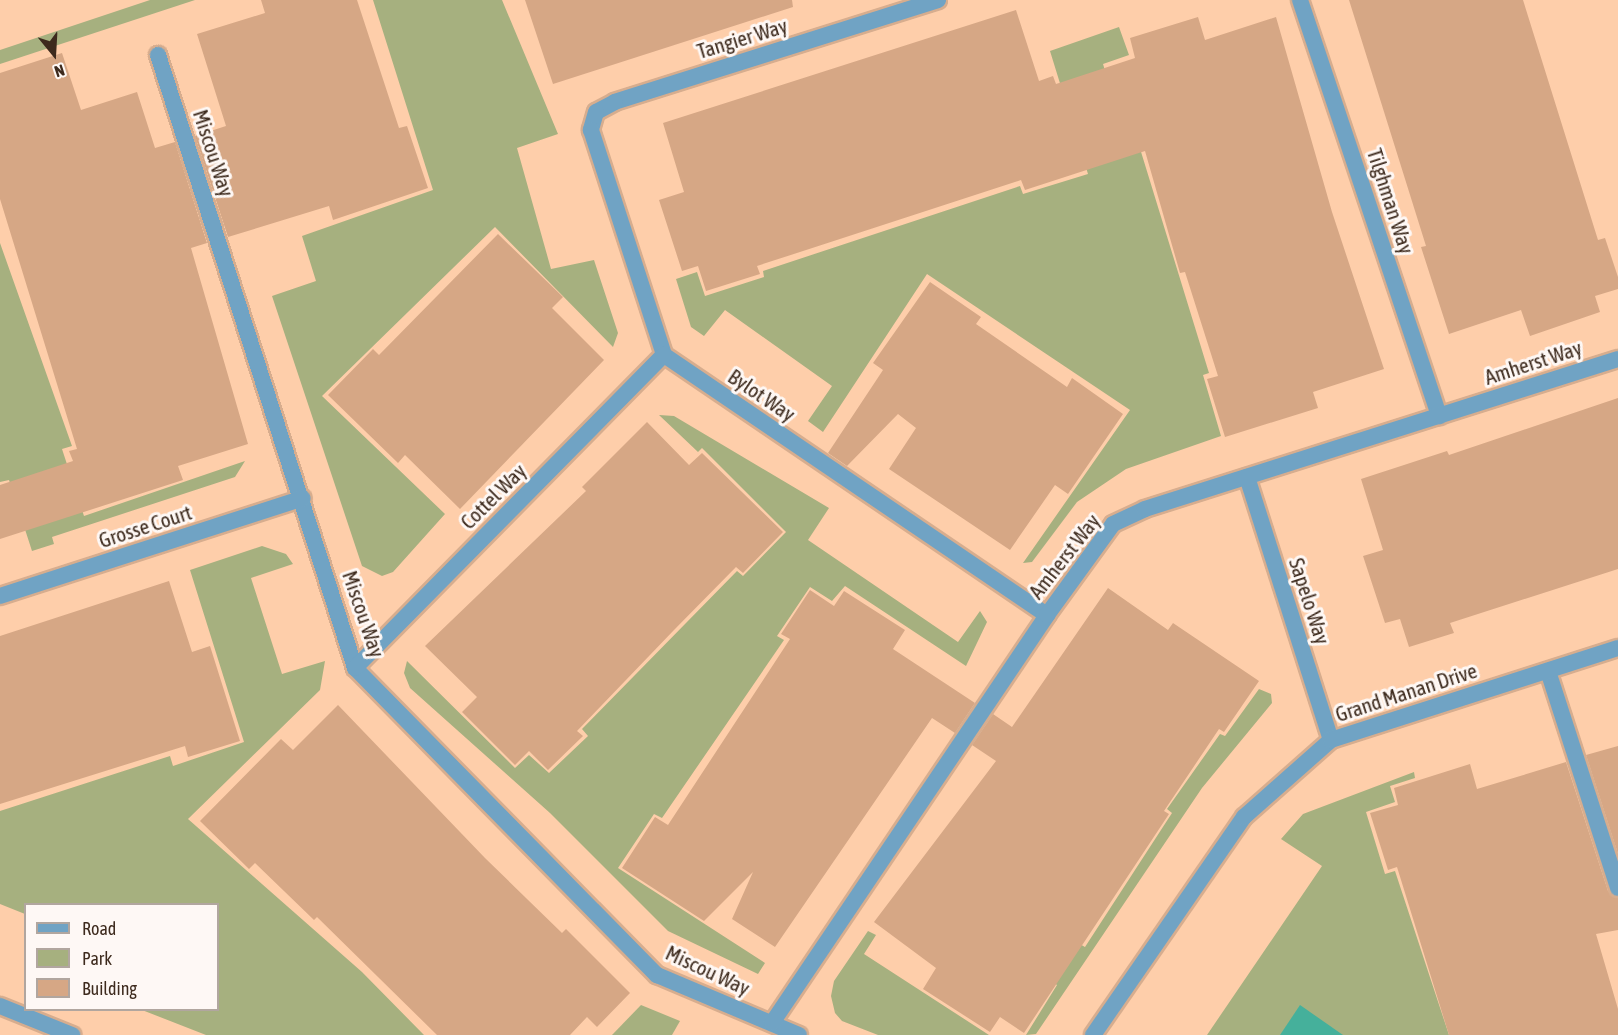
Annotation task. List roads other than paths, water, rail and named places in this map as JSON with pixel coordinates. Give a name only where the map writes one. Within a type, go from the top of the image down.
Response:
[{"type":"street","name":"Tangier Way","points":[[664,355],[591,130],[596,112],[615,102],[938,0]]},
{"type":"street","name":"Tilghman Way","points":[[1300,0],[1439,416]]},
{"type":"street","name":"Miscou Way","points":[[158,55],[303,498],[355,668],[657,975],[799,1035]]},
{"type":"street","name":"Bylot Way","points":[[664,355],[1047,615]]},
{"type":"street","name":"Cottel Way","points":[[355,668],[664,355]]},
{"type":"street","name":"Amherst Way","points":[[772,1023],[1047,615],[1113,524],[1145,509],[1618,359]]},
{"type":"street","name":"Sapelo Way","points":[[1247,477],[1331,740]]},
{"type":"street","name":"Grosse Court","points":[[0,596],[303,498]]},
{"type":"street","name":"Grand Manan Drive","points":[[1093,1035],[1244,818],[1331,740],[1618,648]]},
{"type":"street","points":[[1548,671],[1618,888]]},
{"type":"street","points":[[0,1006],[72,1035]]},
{"type":"water","points":[[1300,1005],[1343,1035],[1280,1035]]}]
